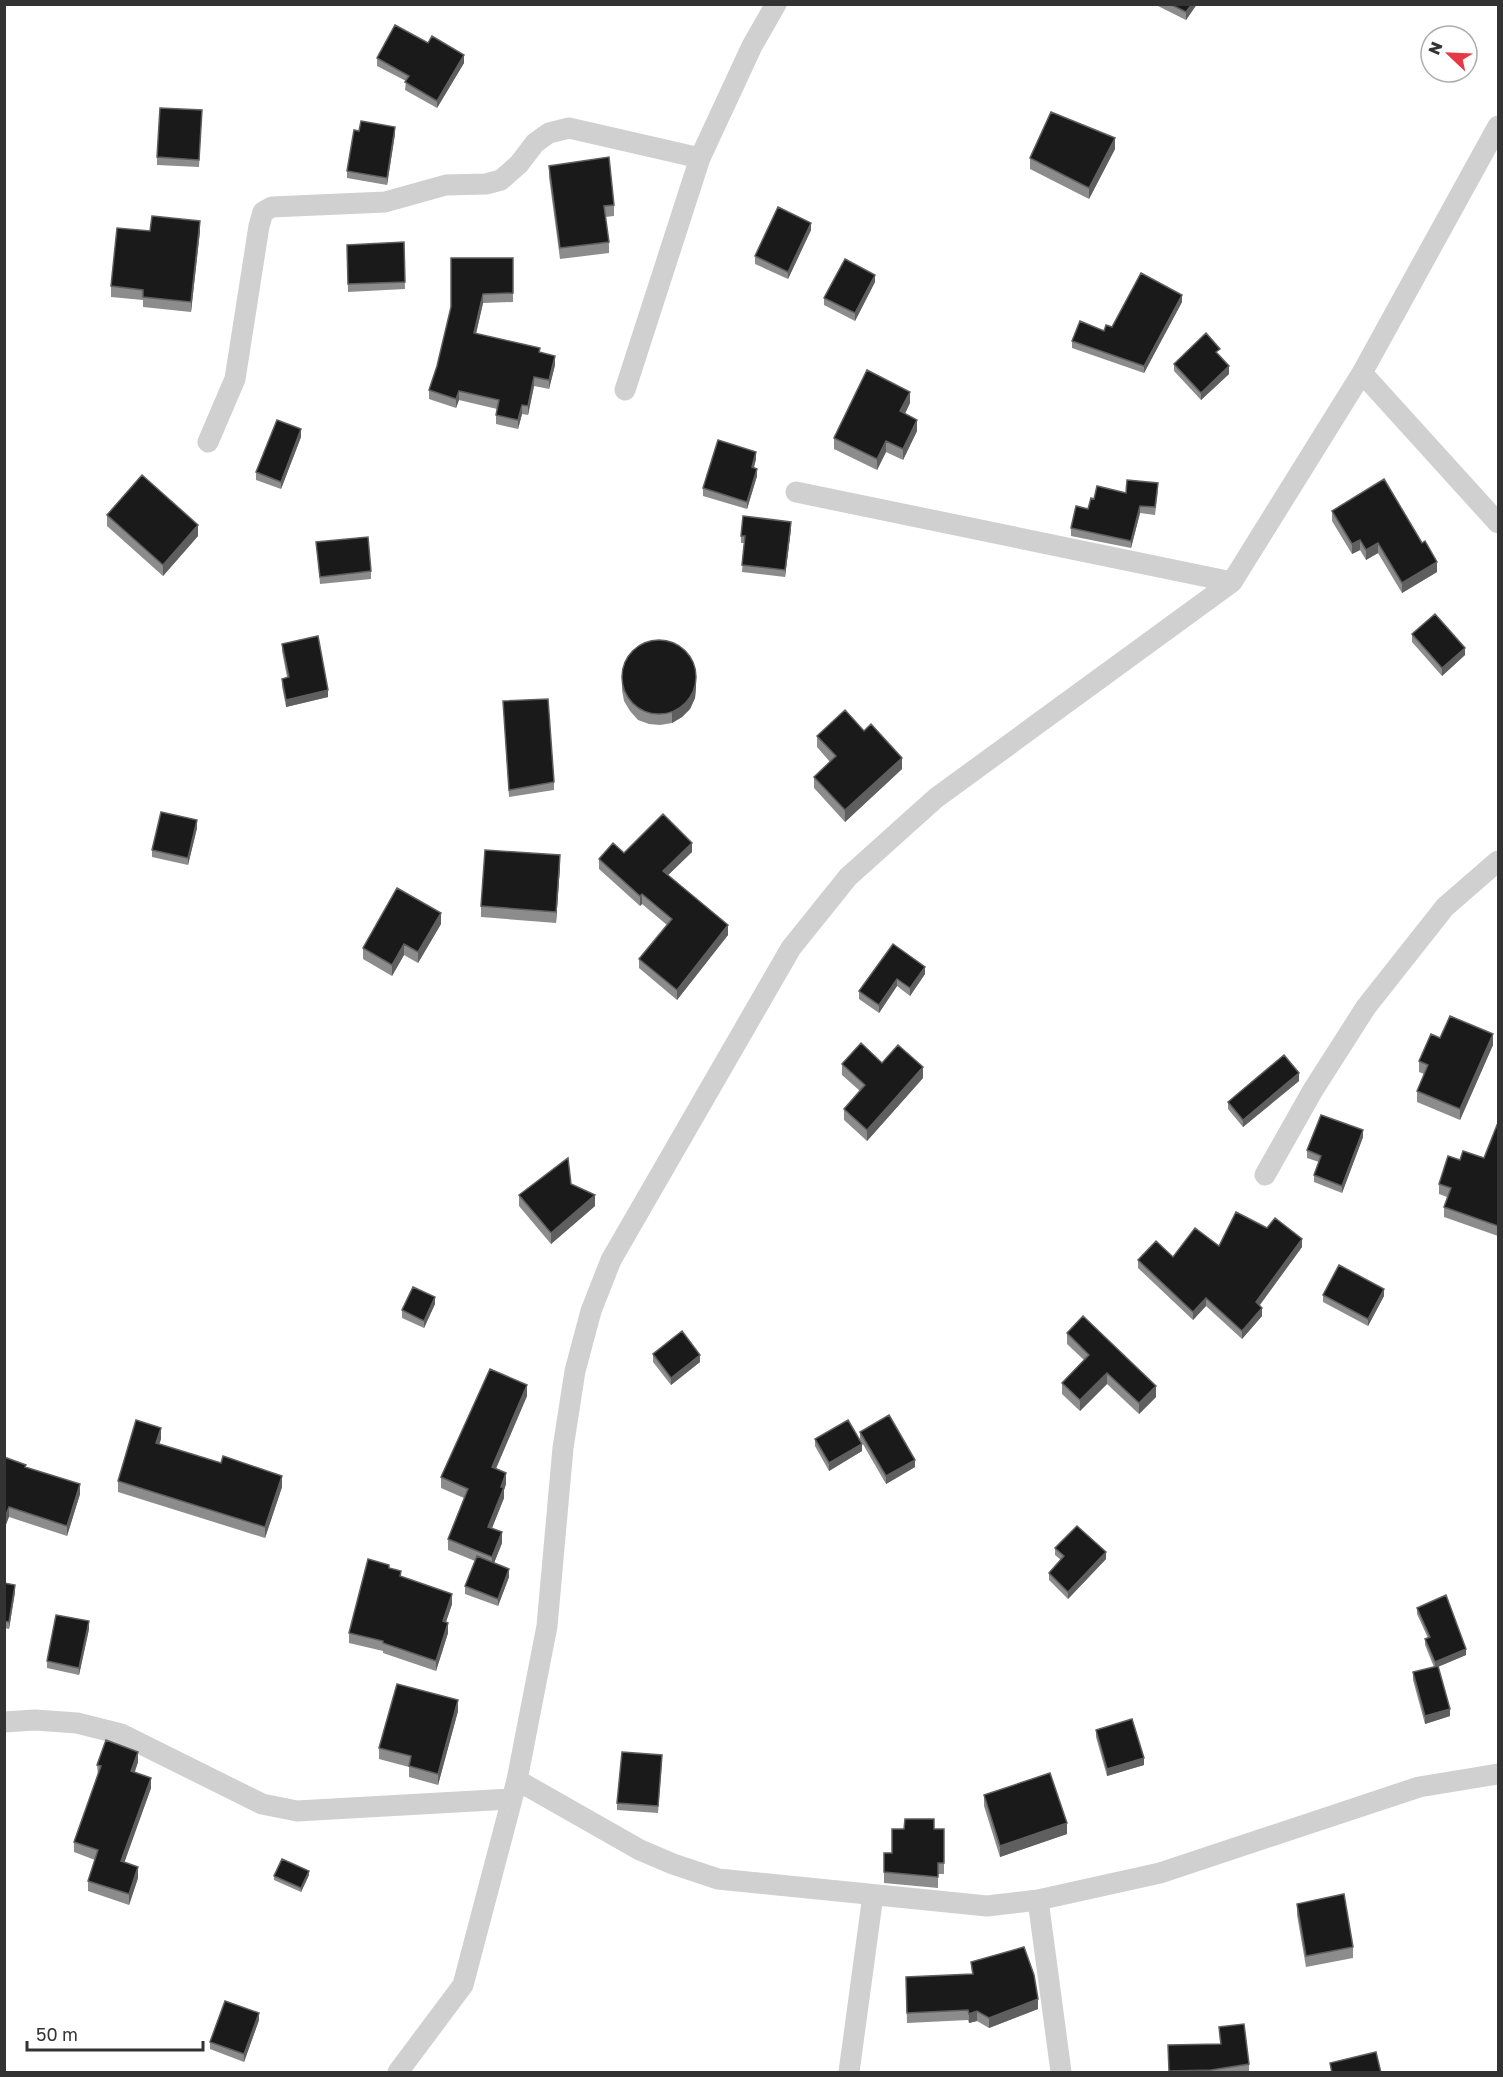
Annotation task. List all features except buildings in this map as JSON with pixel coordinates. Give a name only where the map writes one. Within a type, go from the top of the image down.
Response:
[{"type":"street","points":[[625,390],[700,158],[752,46],[776,4]]},
{"type":"street","points":[[398,2073],[463,1985],[514,1789],[547,1626],[563,1448],[575,1371],[591,1311],[611,1260],[791,948],[848,877],[936,798],[1232,582],[1362,373],[1498,126]]},
{"type":"street","points":[[208,442],[235,379],[263,212],[272,207],[385,202],[446,185],[486,184],[501,180],[519,164],[535,143],[549,133],[569,128],[700,158]]},
{"type":"street","points":[[1362,373],[1498,523]]},
{"type":"street","points":[[796,492],[1232,582]]},
{"type":"street","points":[[1265,1175],[1313,1090],[1366,1007],[1446,906],[1498,861]]},
{"type":"street","points":[[4,1722],[35,1720],[77,1723],[121,1734],[262,1804],[297,1810],[514,1789],[640,1850],[718,1879],[987,1906],[1038,1900],[1160,1873],[1419,1786],[1498,1774]]},
{"type":"street","points":[[849,2073],[873,1895]]},
{"type":"street","points":[[1038,1900],[1061,2073]]}]
